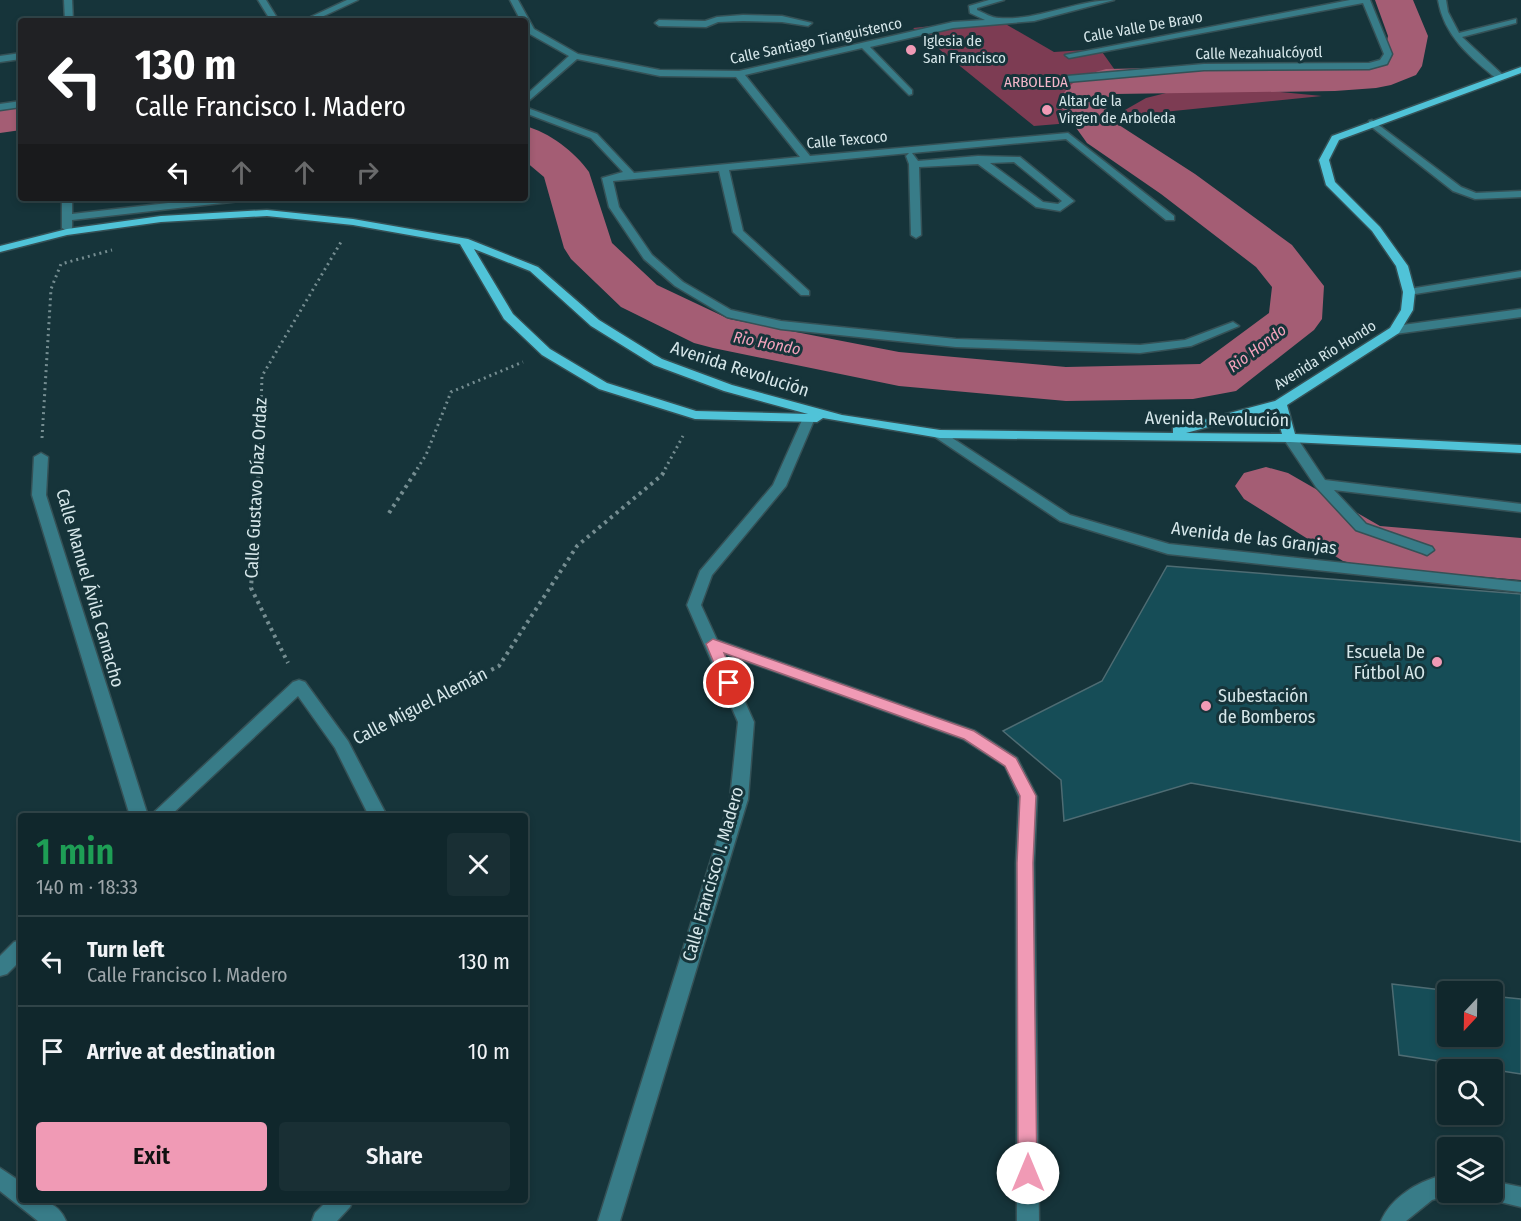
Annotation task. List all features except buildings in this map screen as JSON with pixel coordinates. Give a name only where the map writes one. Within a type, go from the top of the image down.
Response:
[{"type":"main road","name":"Avenida Río Hondo","points":[[1161,435],[1280,404],[1395,330],[1407,310],[1408,292],[1402,266],[1376,229],[1330,183],[1324,160],[1335,138],[1521,70]]},
{"type":"main road","points":[[0,249],[67,232],[161,219],[267,213],[353,222],[464,241]]},
{"type":"main road","name":"Avenida Revolución","points":[[464,241],[508,316],[546,352],[603,386],[695,415],[841,419]]},
{"type":"main road","name":"Avenida Revolución","points":[[464,241],[534,269],[595,323],[658,362],[728,388],[841,419],[940,434],[1290,438],[1521,449]]},
{"type":"main road","points":[[1280,404],[1290,438]]},
{"type":"street","points":[[68,0],[69,18]]},
{"type":"street","points":[[262,0],[273,18]]},
{"type":"street","points":[[313,18],[354,0]]},
{"type":"street","name":"Calle Santiago Tianguistenco","points":[[514,0],[524,18]]},
{"type":"street","points":[[995,21],[973,11],[973,6],[1000,0]]},
{"type":"street","name":"Calle Santiago Tianguistenco","points":[[528,26],[531,31],[575,56],[660,73],[738,74],[953,25],[1034,18],[1110,0]]},
{"type":"street","name":"Calle Valle De Bravo","points":[[1069,54],[1365,0]]},
{"type":"street","name":"Calle Nezahualcóyotl","points":[[1067,79],[1204,67],[1369,66],[1384,62],[1388,54],[1365,0]]},
{"type":"street","points":[[1442,0],[1442,11],[1456,36],[1500,77]]},
{"type":"street","points":[[659,23],[706,24],[717,20],[743,18],[782,19],[808,23]]},
{"type":"street","points":[[1456,36],[1513,21]]},
{"type":"street","points":[[865,46],[909,92]]},
{"type":"street","points":[[0,58],[18,56]]},
{"type":"street","points":[[528,98],[575,56]]},
{"type":"street","points":[[738,74],[807,159]]},
{"type":"street","points":[[0,107],[18,104]]},
{"type":"street","points":[[528,111],[594,136],[628,171],[629,176]]},
{"type":"street","points":[[1372,123],[1457,189],[1474,196],[1521,194]]},
{"type":"street","name":"Calle Texcoco","points":[[1170,218],[1068,136],[607,178],[614,207],[648,257],[672,278],[727,313],[770,323],[956,343],[1140,349],[1186,343],[1233,326]]},
{"type":"street","points":[[909,151],[914,164],[916,235]]},
{"type":"street","points":[[914,164],[978,159],[1016,159],[1069,201],[1060,208],[1040,205],[978,159]]},
{"type":"street","points":[[723,167],[738,232],[806,293]]},
{"type":"street","points":[[67,201],[67,232]]},
{"type":"street","points":[[66,218],[214,201]]},
{"type":"street","points":[[1408,292],[1521,274]]},
{"type":"street","points":[[1395,330],[1521,313]]},
{"type":"street","name":"Calle Francisco I. Madero","points":[[609,1221],[739,799],[746,722],[694,605],[705,574],[778,486],[809,418]]},
{"type":"street","name":"Avenida de las Granjas","points":[[940,434],[1065,518],[1168,549],[1521,587]]},
{"type":"street","points":[[1290,438],[1321,484],[1361,527],[1428,550]]},
{"type":"street","name":"Calle Manuel Ávila Camacho","points":[[41,457],[39,495],[137,813]]},
{"type":"street","points":[[1321,484],[1521,508]]},
{"type":"street","points":[[713,644],[969,735],[1011,762],[1028,796],[1025,863],[1028,1221]]},
{"type":"street","points":[[162,813],[299,686],[342,745],[376,813]]},
{"type":"street","points":[[0,968],[18,951]]},
{"type":"street","points":[[0,1179],[18,1193]]},
{"type":"street","points":[[1392,1221],[1410,1201],[1437,1188]]},
{"type":"street","points":[[1503,1193],[1521,1197]]},
{"type":"street","points":[[32,1203],[55,1221]]},
{"type":"street","points":[[323,1221],[339,1203]]},
{"type":"path","name":"Calle Gustavo Díaz Ordaz","points":[[299,686],[251,588],[262,376],[353,222]]},
{"type":"path","points":[[41,457],[51,290],[61,264],[102,255],[120,247]]},
{"type":"path","points":[[389,513],[426,455],[452,392],[546,352]]},
{"type":"path","name":"Calle Miguel Alemán","points":[[342,745],[499,666],[577,546],[662,475],[695,415]]},
{"type":"green space","name":"ARBOLEDA","points":[[1002,22],[1054,52],[1100,49],[1117,73],[1086,79],[1076,88],[1068,105],[1083,122],[1034,126],[913,28],[959,23]]},
{"type":"green space","points":[[1190,87],[1322,96],[1124,116],[1125,110],[1146,98]]},
{"type":"waterway","name":"Rio Hondo","points":[[528,141],[566,172],[589,248],[639,296],[713,332],[899,369],[1066,384],[1193,382],[1216,379],[1295,319],[1298,286],[1274,256],[1178,184],[1103,134],[1080,104],[1083,94],[1106,82],[1335,79],[1376,76],[1402,66],[1408,36],[1394,0]]},
{"type":"waterway","name":"Rio Hondo","points":[[0,120],[18,117]]},
{"type":"waterway","points":[[1266,486],[1366,546],[1521,559]]},
{"type":"place","name":"Iglesia de San Francisco","points":[[911,50]]},
{"type":"place","name":"Altar de la Virgen de Arboleda","points":[[1047,110]]},
{"type":"place","name":"Escuela De Fútbol AO","points":[[1437,662]]},
{"type":"place","name":"Subestación de Bomberos","points":[[1206,706]]},
{"type":"route","points":[[729,683],[713,644],[969,735],[1011,762],[1028,796],[1025,863],[1028,1173]]}]
